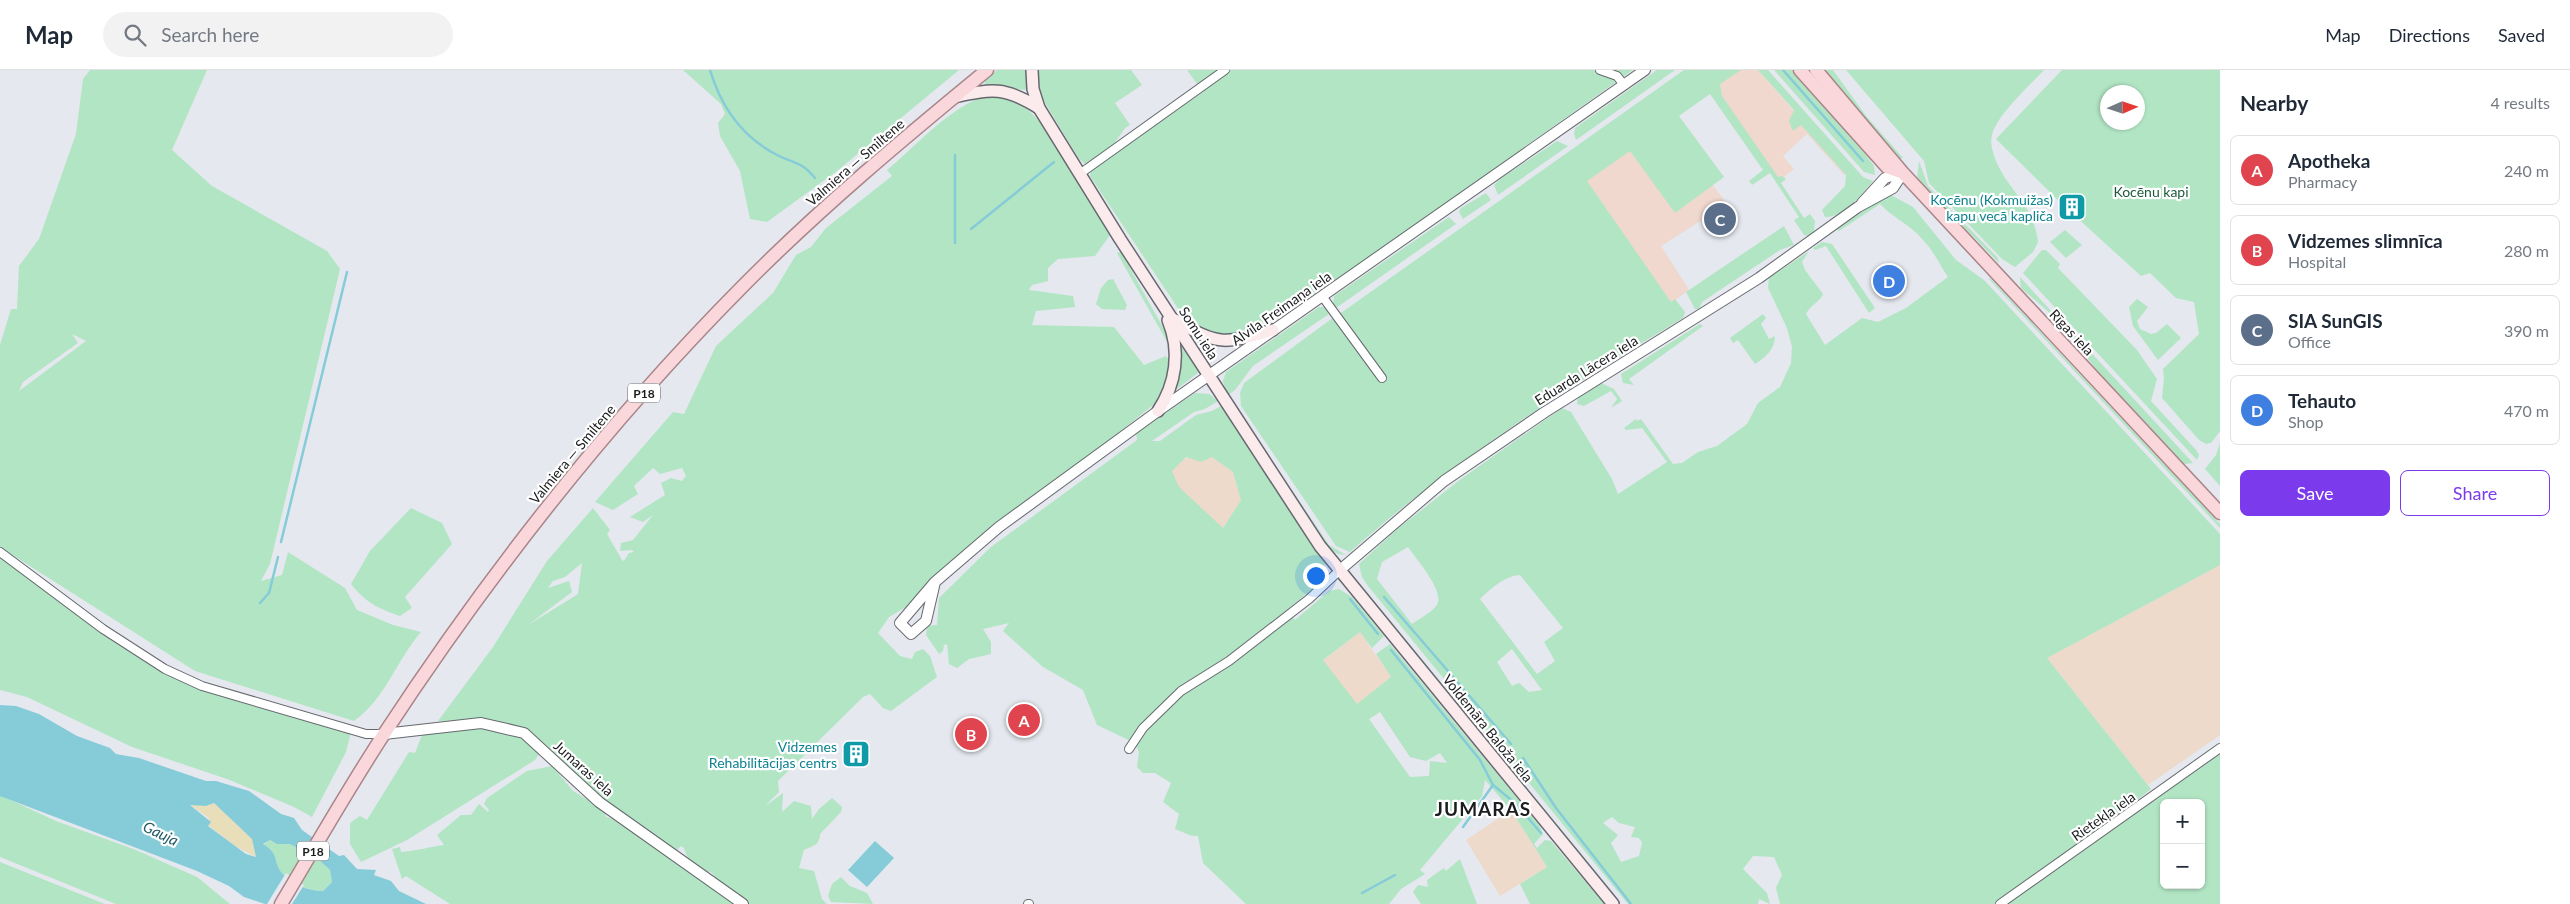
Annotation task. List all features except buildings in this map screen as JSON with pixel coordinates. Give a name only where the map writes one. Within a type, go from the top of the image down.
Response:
[{"type":"main road","name":"Valmiera — Smiltene","points":[[281,904],[384,734],[483,591],[534,523],[651,385],[742,287],[788,241],[987,70]]},
{"type":"main road","points":[[1032,70],[1033,89],[1039,108]]},
{"type":"main road","name":"Rīgas iela","points":[[1800,70],[1887,167],[1903,172]]},
{"type":"main road","name":"Rīgas iela","points":[[1816,70],[1903,172],[2220,513]]},
{"type":"main road","points":[[954,97],[979,92],[1007,91],[1039,108]]},
{"type":"main road","name":"Somu iela","points":[[1039,108],[1171,318],[1320,546],[1340,570]]},
{"type":"main road","points":[[1155,291],[1172,329],[1176,346],[1172,380],[1167,396],[1158,411]]},
{"type":"main road","points":[[1171,318],[1205,338],[1227,341],[1243,339],[1273,330]]},
{"type":"main road","name":"Voldemāra Baloža iela","points":[[1340,570],[1613,904]]},
{"type":"street","points":[[1081,173],[1225,70]]},
{"type":"street","points":[[1600,70],[1617,76],[1624,85]]},
{"type":"street","name":"Alvila Freimaņa iela","points":[[935,582],[926,622],[911,634],[900,623],[935,582],[999,527],[1158,411],[1645,70]]},
{"type":"street","name":"Eduarda Lācera iela","points":[[1340,570],[1444,481],[1545,412],[1760,278],[1858,207],[1885,178],[1903,172]]},
{"type":"street","points":[[1322,296],[1382,378]]},
{"type":"street","points":[[0,552],[103,630],[165,669],[202,686],[257,703],[366,734],[384,734]]},
{"type":"street","points":[[1129,749],[1143,728],[1181,691],[1229,661],[1309,599],[1340,570]]},
{"type":"street","name":"Jumaras iela","points":[[384,734],[481,723],[524,733],[599,802],[742,904]]},
{"type":"street","name":"Rietekļa iela","points":[[2000,904],[2220,748]]},
{"type":"shaded area","points":[[1729,70],[1758,70],[1848,172],[1844,175],[1807,134],[1783,156],[1794,169],[1779,181],[1710,84]]},
{"type":"shaded area","points":[[1671,111],[1711,183],[1727,204],[1661,246],[1689,290],[1671,303],[1582,174]]},
{"type":"shaded area","points":[[1208,454],[1233,472],[1241,500],[1222,529],[1166,521],[1168,462]]},
{"type":"shaded area","points":[[2220,565],[2220,735],[2148,785],[2047,658]]},
{"type":"shaded area","points":[[1360,632],[1391,677],[1335,722],[1312,669]]},
{"type":"shaded area","points":[[1511,810],[1547,867],[1500,896],[1466,840]]},
{"type":"green space","points":[[90,70],[207,70],[172,150],[212,186],[327,251],[340,269],[270,564],[261,581],[282,575],[288,552],[345,588],[357,610],[393,625],[421,632],[383,690],[365,712],[354,721],[195,671],[0,547],[0,345],[11,309],[17,309],[19,266],[39,239],[76,134],[83,79]],"holes":[[[72,334],[86,341],[19,391],[23,382],[78,343]]]},
{"type":"green space","points":[[683,70],[959,70],[837,171],[767,222],[750,219],[740,171],[720,136],[718,123],[725,114],[721,104]]},
{"type":"green space","points":[[997,70],[1028,70],[1026,90],[985,85],[985,80]]},
{"type":"green space","points":[[1039,70],[1131,70],[1142,85],[1115,103],[1130,125],[1125,128],[1111,148],[1085,164],[1079,159],[1039,93]]},
{"type":"green space","points":[[1187,70],[1633,70],[1351,270],[1242,336],[1234,336],[1218,335],[1204,331],[1185,319],[1090,176],[1091,170],[1203,92]]},
{"type":"green space","points":[[1657,70],[1675,70],[1576,140],[1575,128]]},
{"type":"green space","points":[[1684,70],[1741,70],[1720,84],[1722,96],[1778,177],[1782,176],[1786,179],[1781,183],[1804,218],[1810,214],[1815,221],[1814,231],[1809,236],[1804,235],[1794,220],[1799,217],[1770,173],[1752,185],[1749,181],[1763,170],[1710,94],[1679,116],[1724,177],[1675,213],[1630,151],[1587,181],[1671,302],[1675,299],[1685,312],[1683,318],[1553,399],[1469,457],[1429,487],[1350,552],[1336,546],[1241,406],[1240,393],[1244,383],[1334,317],[1367,365],[1374,362],[1338,315]]},
{"type":"green space","points":[[1758,70],[1768,70],[1863,177],[1873,181],[1852,204],[1839,214],[1825,217],[1822,210],[1845,186],[1846,175],[1801,125],[1793,131],[1789,121],[1794,110]]},
{"type":"green space","points":[[1774,70],[1792,70],[1866,155],[1874,166],[1875,175],[1864,172]]},
{"type":"green space","points":[[1824,70],[1833,70],[1866,116],[1903,158],[1899,159]]},
{"type":"green space","points":[[1846,70],[2044,70],[2014,101],[2000,119],[1995,127],[1991,141],[1999,168],[2028,211],[2034,224],[2038,242],[2033,252],[2015,267],[2002,259],[1929,183],[1924,161]]},
{"type":"green space","name":"Kocēnu kapi","points":[[2062,70],[2220,70],[2220,431],[2211,443],[2206,444],[2199,440],[2162,398],[2163,369],[2199,334],[2194,302],[2176,298],[2150,273],[2141,276],[2063,205],[1996,139]]},
{"type":"green space","points":[[983,97],[997,97],[1020,104],[1032,114],[1058,145],[1110,235],[1095,256],[1058,259],[1048,268],[1048,281],[1032,285],[1029,290],[1073,296],[1075,307],[1036,311],[1032,325],[1114,327],[1144,365],[1166,356],[1169,360],[1169,375],[1162,398],[934,580],[906,607],[889,617],[878,633],[900,656],[912,659],[915,652],[923,649],[930,656],[937,677],[891,711],[883,708],[870,694],[863,697],[778,781],[779,792],[764,807],[783,793],[782,812],[794,801],[811,806],[812,819],[819,809],[832,798],[842,807],[841,812],[820,834],[819,841],[804,850],[799,868],[814,871],[822,899],[827,904],[749,904],[726,891],[711,872],[693,864],[681,846],[675,852],[608,810],[534,735],[482,720],[438,721],[493,647],[547,561],[593,508],[610,530],[607,534],[622,560],[624,561],[629,553],[634,552],[632,550],[620,551],[621,543],[633,540],[653,515],[643,522],[630,517],[665,495],[661,483],[671,478],[682,481],[686,476],[682,468],[660,474],[653,468],[634,486],[638,494],[613,510],[595,502],[673,412],[684,414],[716,346],[773,293],[796,255],[811,247],[826,228],[892,176],[887,170],[933,129],[970,102]],"holes":[[[582,563],[578,594],[528,625],[572,592],[569,581],[548,588],[553,581],[565,577]]]},
{"type":"green space","points":[[1557,141],[1568,146],[1498,195],[1494,185],[1500,179]]},
{"type":"green space","points":[[1919,161],[1928,186],[1998,258],[1999,263],[1917,179]]},
{"type":"green space","points":[[1486,193],[1491,200],[1463,219],[1459,212],[1461,208]]},
{"type":"green space","points":[[1891,195],[1913,207],[1956,260],[1984,280],[2220,534],[2220,565],[2047,658],[2151,789],[2080,844],[1995,904],[1780,904],[1776,888],[1782,875],[1774,857],[1753,856],[1743,869],[1767,893],[1770,904],[1759,899],[1758,904],[1628,904],[1368,586],[1362,577],[1359,564],[1396,530],[1461,479],[1562,408],[1571,412],[1612,479],[1618,494],[1667,462],[1642,428],[1626,430],[1624,428],[1636,419],[1637,421],[1641,419],[1673,464],[1682,463],[1698,452],[1717,446],[1747,424],[1758,403],[1780,387],[1791,363],[1792,347],[1787,328],[1768,288],[1769,278],[1809,251],[1802,262],[1805,270],[1823,294],[1806,314],[1825,345],[1862,318],[1878,322],[1906,308],[1948,277],[1930,248],[1918,235],[1880,204],[1839,231],[1837,229],[1881,199]],"holes":[[[1408,547],[1423,567],[1437,592],[1438,599],[1435,608],[1412,624],[1377,579],[1382,562]],[[1520,575],[1563,628],[1544,642],[1555,661],[1537,674],[1480,599],[1498,583]],[[1512,649],[1542,690],[1529,692],[1519,683],[1512,686],[1497,662]],[[1612,817],[1619,823],[1635,827],[1631,837],[1639,838],[1642,843],[1639,856],[1621,862],[1611,843],[1618,835],[1603,823]]]},
{"type":"green space","points":[[1449,217],[1456,224],[1336,308],[1333,305],[1334,296]]},
{"type":"green space","points":[[1784,226],[1794,245],[1780,250],[1702,302],[1699,309],[1695,309],[1686,292]]},
{"type":"green space","points":[[2065,230],[2082,245],[2066,258],[2050,242]]},
{"type":"green space","points":[[1822,242],[1832,244],[1875,308],[1869,313],[1826,246],[1815,250],[1813,248]]},
{"type":"green space","points":[[2042,250],[2046,250],[2060,264],[2058,268],[2137,350],[2157,379],[2151,401],[2196,450],[2199,455],[2197,460],[2023,273]]},
{"type":"green space","points":[[1121,252],[1171,342],[1170,347],[1117,253]]},
{"type":"green space","points":[[2020,277],[2052,312],[2051,314],[2021,288]]},
{"type":"green space","points":[[1113,279],[1127,305],[1125,310],[1102,309],[1096,304],[1101,288],[1108,280]]},
{"type":"green space","points":[[1989,279],[2220,524],[2220,528]]},
{"type":"green space","points":[[2137,299],[2148,307],[2137,321],[2140,329],[2151,334],[2156,333],[2167,324],[2181,338],[2158,360],[2133,326],[2129,307]]},
{"type":"green space","points":[[1319,307],[1325,307],[1329,314],[1253,366],[1235,390],[1227,396],[1223,381],[1226,372]]},
{"type":"green space","points":[[1763,314],[1766,318],[1761,324],[1769,339],[1775,336],[1775,341],[1769,352],[1755,364],[1738,340],[1733,343],[1730,338]]},
{"type":"green space","points":[[1700,324],[1703,326],[1629,379],[1634,385],[1623,383],[1621,374]]},
{"type":"green space","points":[[2072,332],[2193,463],[2184,464],[2095,368],[2070,334]]},
{"type":"green space","points":[[1181,348],[1184,348],[1199,372],[1177,389],[1174,388]]},
{"type":"green space","points":[[1601,383],[1614,389],[1622,401],[1611,408],[1617,399],[1611,391],[1584,406],[1577,404],[1578,397]]},
{"type":"green space","points":[[1195,393],[1209,394],[1218,401],[1205,409],[1194,412],[1152,441],[1160,441],[1196,415],[1212,411],[1221,406],[1325,564],[1322,581],[1287,610],[1295,620],[1329,591],[1339,589],[1352,597],[1384,636],[1372,648],[1360,632],[1323,660],[1357,704],[1391,677],[1376,654],[1390,644],[1540,826],[1543,834],[1534,844],[1537,848],[1545,840],[1551,841],[1604,904],[1530,904],[1520,884],[1547,867],[1511,810],[1485,780],[1482,796],[1420,870],[1425,874],[1401,889],[1389,904],[1246,904],[1203,863],[1198,836],[1192,836],[1175,829],[1179,814],[1163,802],[1171,783],[1155,773],[1143,773],[1137,767],[1139,752],[1135,743],[1097,725],[1083,690],[1043,667],[1003,631],[1009,623],[983,629],[991,642],[991,654],[969,659],[957,668],[949,664],[947,644],[944,645],[943,651],[939,654],[926,635],[927,626],[937,625],[939,598],[991,547],[1137,440],[1136,433]],"holes":[[[1186,457],[1201,462],[1212,457],[1233,472],[1241,500],[1223,528],[1179,487],[1172,471]],[[1380,712],[1410,757],[1426,761],[1440,753],[1447,763],[1430,761],[1429,776],[1410,777],[1369,719]]]},
{"type":"green space","points":[[1231,400],[1329,545],[1346,555],[1338,554],[1327,547]]},
{"type":"green space","points":[[2220,443],[2220,486],[2205,469],[2216,455]]},
{"type":"green space","points":[[411,508],[442,523],[452,544],[405,597],[412,608],[400,616],[385,611],[373,604],[351,584],[370,551]]},
{"type":"green space","points":[[0,556],[162,663],[196,679],[258,701],[352,727],[346,752],[312,817],[294,807],[227,779],[132,747],[27,697],[0,690]]},
{"type":"green space","points":[[1365,590],[1622,904],[1362,591]]},
{"type":"green space","points":[[490,727],[523,739],[540,753],[535,760],[407,840],[361,862],[350,844],[350,823],[360,816],[367,820],[409,752],[415,753],[422,735]]},
{"type":"green space","points":[[2220,754],[2220,904],[2006,904],[2206,763]]},
{"type":"green space","points":[[552,766],[573,791],[590,801],[605,813],[606,817],[614,819],[635,831],[711,883],[724,897],[738,904],[450,904],[406,876],[402,879],[392,849],[400,847],[401,852],[444,845],[437,835],[461,815],[471,815],[479,804],[488,812],[489,810],[484,804],[487,798],[527,771]]},
{"type":"green space","points":[[0,795],[56,821],[136,850],[197,877],[230,904],[116,904],[0,857]]},
{"type":"green space","points":[[270,840],[277,844],[290,844],[318,859],[330,870],[332,882],[323,891],[317,891],[305,888],[289,880],[281,872],[271,851],[263,845]]},
{"type":"green space","points":[[1460,859],[1477,904],[1421,904],[1413,892],[1418,885],[1428,887],[1427,880],[1444,868],[1446,871]]},
{"type":"green space","points":[[0,862],[105,904],[0,904]]},
{"type":"green space","points":[[841,877],[850,886],[867,893],[873,904],[831,902],[828,896],[832,884]]},
{"type":"sand","points":[[214,803],[252,839],[256,857],[235,846],[208,825],[209,818],[189,804],[206,806]]},
{"type":"water","name":"Gauja","points":[[0,705],[16,706],[39,714],[77,736],[110,748],[116,754],[139,758],[206,781],[216,781],[249,791],[281,814],[294,818],[302,830],[339,856],[344,855],[357,869],[376,870],[374,875],[391,881],[399,891],[426,904],[265,904],[244,897],[229,886],[197,871],[0,796]],"holes":[[[214,803],[252,839],[256,857],[246,854],[208,826],[211,822],[190,805],[206,806]],[[270,840],[277,844],[290,844],[318,859],[330,870],[332,882],[323,891],[317,891],[305,888],[289,880],[278,867],[272,851],[263,844]]]},
{"type":"water","points":[[875,841],[894,858],[867,887],[848,870]]},
{"type":"pier","points":[[286,873],[304,885],[292,904],[267,904]]},
{"type":"waterway","points":[[710,70],[720,96],[734,120],[743,130],[765,148],[802,166],[815,178]]},
{"type":"waterway","points":[[1783,70],[1863,161]]},
{"type":"waterway","points":[[955,155],[955,243]]},
{"type":"waterway","points":[[971,229],[1054,162]]},
{"type":"waterway","points":[[281,542],[347,272]]},
{"type":"waterway","points":[[260,603],[269,593],[278,557]]},
{"type":"waterway","points":[[1384,597],[1511,744]]},
{"type":"waterway","points":[[1350,599],[1378,634]]},
{"type":"waterway","points":[[1391,650],[1480,760],[1493,785],[1515,803],[1541,833]]},
{"type":"waterway","points":[[1523,758],[1556,808],[1631,904]]},
{"type":"waterway","points":[[1463,827],[1493,785]]},
{"type":"waterway","points":[[1362,893],[1395,875]]},
{"type":"place","name":"Kocēnu (Kokmuižas) kapu vecā kapliča","points":[[2072,207]]},
{"type":"place","name":"SIA SunGIS","points":[[1720,219]]},
{"type":"place","name":"Tehauto","points":[[1889,281]]},
{"type":"place","name":"Apotheka","points":[[1024,720]]},
{"type":"place","name":"Vidzemes slimnīca","points":[[971,734]]},
{"type":"place","name":"Vidzemes Rehabilitācijas centrs","points":[[856,754]]},
{"type":"district","name":"JUMARAS","points":[[1483,808]]}]
